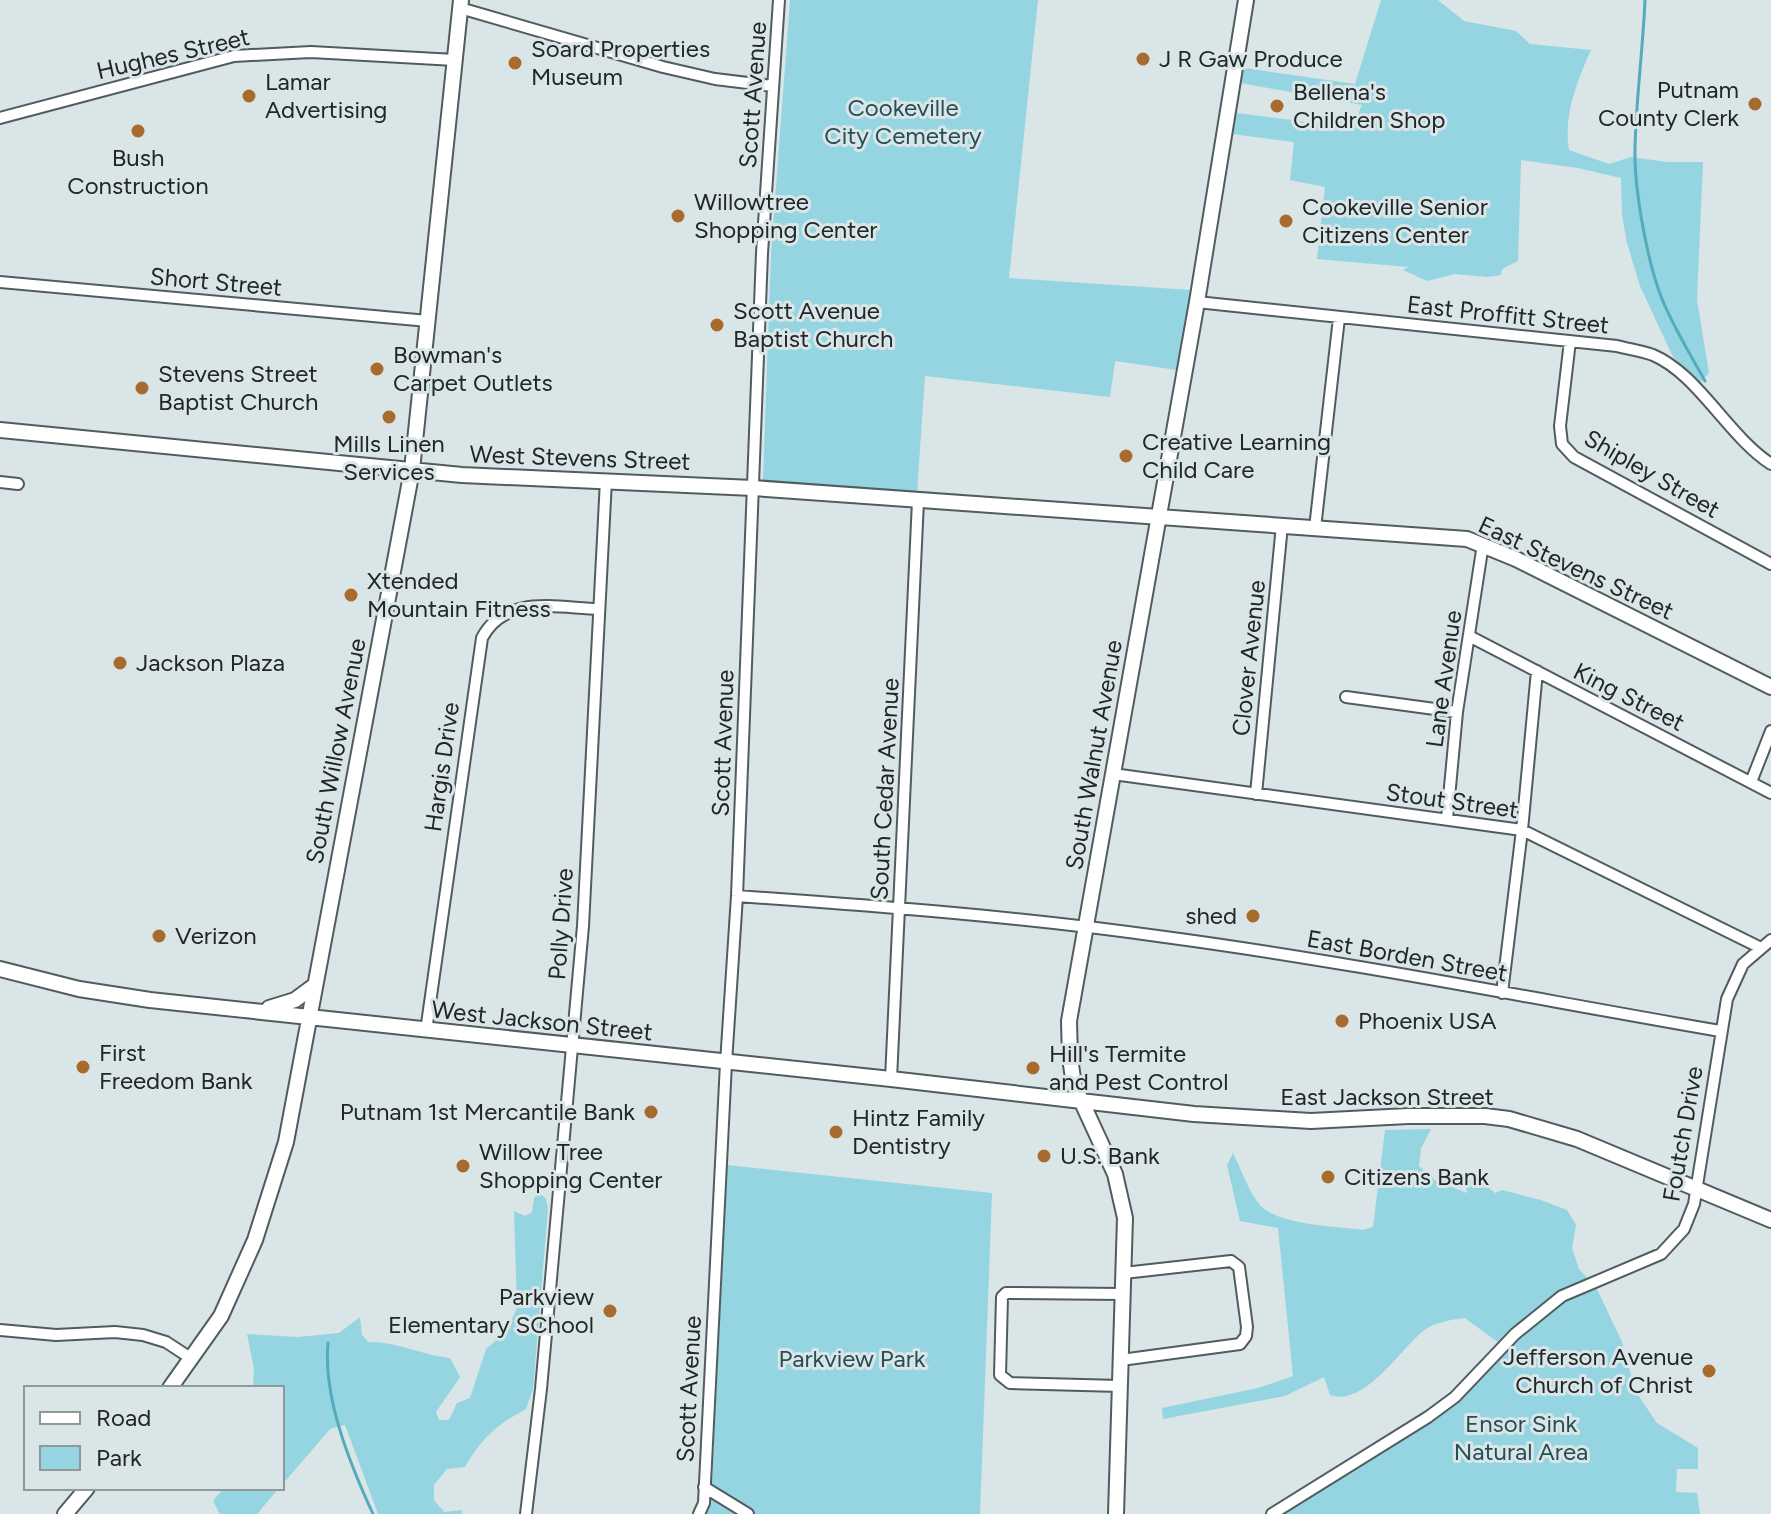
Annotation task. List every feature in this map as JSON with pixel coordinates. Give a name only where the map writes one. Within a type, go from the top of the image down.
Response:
[{"type":"street","name":"Scott Avenue","points":[[704,1487],[737,896],[760,281],[779,0]]},
{"type":"street","name":"South Walnut Avenue","points":[[1116,1514],[1126,1238],[1121,1193],[1074,1085],[1068,1039],[1073,989],[1197,302],[1246,0]]},
{"type":"street","points":[[461,4],[663,67],[715,79],[773,86]]},
{"type":"street","name":"South Willow Avenue","points":[[172,1386],[221,1316],[255,1240],[286,1142],[412,470],[461,4]]},
{"type":"street","name":"Hughes Street","points":[[0,118],[234,56],[311,52],[455,60]]},
{"type":"street","name":"Short Street","points":[[0,282],[428,321]]},
{"type":"street","name":"East Proffitt Street","points":[[1197,302],[1617,346],[1653,356],[1679,372],[1751,450],[1771,464]]},
{"type":"street","points":[[1315,528],[1339,318]]},
{"type":"street","name":"Shipley Street","points":[[1570,341],[1560,426],[1562,444],[1574,457],[1771,564]]},
{"type":"street","name":"West Stevens Street","points":[[0,430],[462,475],[753,488],[1159,518]]},
{"type":"street","name":"Polly Drive","points":[[526,1514],[541,1389],[583,926],[606,480]]},
{"type":"street","points":[[0,482],[18,484]]},
{"type":"street","name":"South Cedar Avenue","points":[[891,1079],[918,501]]},
{"type":"street","name":"East Stevens Street","points":[[1159,518],[1450,537],[1483,544],[1771,687]]},
{"type":"street","name":"Clover Avenue","points":[[1256,794],[1282,525]]},
{"type":"street","name":"Lane Avenue","points":[[1447,819],[1457,712],[1483,544]]},
{"type":"street","name":"Hargis Drive","points":[[426,1031],[482,638],[489,625],[503,613],[515,609],[599,609]]},
{"type":"street","name":"King Street","points":[[1469,636],[1771,793]]},
{"type":"street","points":[[1502,993],[1537,671]]},
{"type":"street","points":[[1346,697],[1457,712]]},
{"type":"street","points":[[1751,782],[1771,731]]},
{"type":"street","name":"Stout Street","points":[[1113,774],[1522,830],[1761,948]]},
{"type":"street","name":"East Borden Street","points":[[737,896],[899,908],[1085,927],[1324,960],[1720,1031]]},
{"type":"street","name":"Foutch Drive","points":[[1272,1514],[1455,1397],[1515,1334],[1562,1296],[1661,1254],[1684,1229],[1694,1204],[1720,1031],[1733,982],[1743,964],[1771,940]]},
{"type":"street","name":"West Jackson Street","points":[[0,969],[93,991],[251,1011],[891,1079],[1081,1103]]},
{"type":"street","points":[[251,1011],[282,1006],[314,986]]},
{"type":"street","name":"East Jackson Street","points":[[1081,1103],[1311,1121],[1462,1115],[1509,1119],[1577,1139],[1771,1220]]},
{"type":"street","points":[[1121,1360],[1240,1344],[1246,1336],[1247,1327],[1239,1267],[1231,1261],[1124,1273]]},
{"type":"street","points":[[1120,1386],[1010,1383],[1000,1375],[1002,1297],[1006,1293],[1123,1294]]},
{"type":"street","points":[[0,1330],[56,1335],[115,1332],[143,1335],[166,1342],[192,1359]]},
{"type":"street","points":[[699,1514],[704,1503],[704,1487]]},
{"type":"street","points":[[704,1487],[748,1514]]},
{"type":"street","points":[[65,1514],[85,1490]]},
{"type":"green space","name":"Cookeville City Cemetery","points":[[790,0],[1038,0],[1009,278],[1191,290],[1177,370],[1115,361],[1110,397],[925,376],[917,493],[763,480],[771,254]]},
{"type":"green space","points":[[1381,0],[1438,0],[1464,21],[1516,31],[1530,44],[1591,50],[1576,86],[1570,112],[1569,150],[1609,164],[1631,157],[1667,162],[1703,162],[1697,300],[1709,373],[1699,384],[1672,355],[1640,286],[1622,215],[1621,178],[1521,160],[1518,261],[1502,269],[1501,275],[1455,274],[1427,281],[1403,270],[1408,267],[1317,259],[1325,187],[1290,180],[1294,142],[1232,134],[1236,113],[1331,125],[1339,114],[1358,114],[1362,105],[1241,83],[1244,68],[1355,84]]},
{"type":"green space","name":"Ensor Sink Natural Area","points":[[1431,1129],[1421,1148],[1419,1166],[1436,1181],[1467,1193],[1465,1180],[1474,1175],[1495,1193],[1502,1190],[1567,1210],[1576,1225],[1572,1248],[1579,1269],[1597,1289],[1622,1342],[1636,1392],[1657,1423],[1698,1448],[1698,1469],[1677,1469],[1676,1492],[1697,1493],[1700,1514],[1269,1514],[1455,1397],[1503,1346],[1465,1318],[1427,1328],[1380,1375],[1356,1393],[1343,1397],[1330,1395],[1324,1377],[1285,1396],[1163,1419],[1162,1408],[1258,1388],[1293,1376],[1278,1228],[1240,1221],[1227,1165],[1233,1153],[1251,1192],[1268,1211],[1308,1224],[1363,1230],[1373,1227],[1385,1130]]},
{"type":"green space","name":"Parkview Park","points":[[727,1165],[992,1193],[980,1514],[706,1514],[711,1503]]},
{"type":"green space","points":[[539,1192],[546,1199],[548,1209],[533,1389],[526,1409],[491,1433],[465,1467],[447,1469],[434,1485],[434,1500],[444,1512],[462,1510],[462,1514],[378,1514],[345,1425],[330,1429],[284,1483],[284,1386],[253,1386],[254,1369],[247,1334],[298,1337],[339,1333],[360,1317],[362,1335],[368,1342],[450,1358],[460,1377],[436,1412],[439,1420],[449,1420],[457,1403],[470,1398],[486,1349],[506,1332],[517,1308],[514,1211],[525,1216],[532,1212],[534,1198]]},
{"type":"green space","points":[[222,1490],[277,1490],[257,1514],[220,1514],[213,1501]]},
{"type":"waterway","points":[[1645,0],[1635,148],[1639,204],[1651,265],[1662,299],[1705,381]]},
{"type":"waterway","points":[[328,1343],[334,1408],[347,1452],[373,1514]]},
{"type":"place","name":"J R Gaw Produce","points":[[1143,59]]},
{"type":"place","name":"Soard Properties Museum","points":[[515,63]]},
{"type":"place","name":"Lamar Advertising","points":[[249,96]]},
{"type":"place","name":"Putnam County Clerk","points":[[1755,104]]},
{"type":"place","name":"Bellena's Children Shop","points":[[1277,106]]},
{"type":"place","name":"Bush Construction","points":[[138,131]]},
{"type":"place","name":"Willowtree Shopping Center","points":[[678,216]]},
{"type":"place","name":"Cookeville Senior Citizens Center","points":[[1286,221]]},
{"type":"place","name":"Scott Avenue Baptist Church","points":[[717,325]]},
{"type":"place","name":"Bowman's Carpet Outlets","points":[[377,369]]},
{"type":"place","name":"Stevens Street Baptist Church","points":[[142,388]]},
{"type":"place","name":"Mills Linen Services","points":[[389,417]]},
{"type":"place","name":"Creative Learning Child Care","points":[[1126,456]]},
{"type":"place","name":"Xtended Mountain Fitness","points":[[351,595]]},
{"type":"place","name":"Jackson Plaza","points":[[120,663]]},
{"type":"place","name":"shed","points":[[1253,916]]},
{"type":"place","name":"Verizon","points":[[159,936]]},
{"type":"place","name":"Phoenix USA","points":[[1342,1021]]},
{"type":"place","name":"First Freedom Bank","points":[[83,1067]]},
{"type":"place","name":"Hill's Termite and Pest Control","points":[[1033,1068]]},
{"type":"place","name":"Putnam 1st Mercantile Bank","points":[[651,1112]]},
{"type":"place","name":"Hintz Family Dentistry","points":[[836,1132]]},
{"type":"place","name":"U.S. Bank","points":[[1044,1156]]},
{"type":"place","name":"Willow Tree Shopping Center","points":[[463,1166]]},
{"type":"place","name":"Citizens Bank","points":[[1328,1177]]},
{"type":"place","name":"Parkview Elementary SChool","points":[[610,1311]]},
{"type":"place","name":"Jefferson Avenue Church of Christ","points":[[1709,1371]]}]
